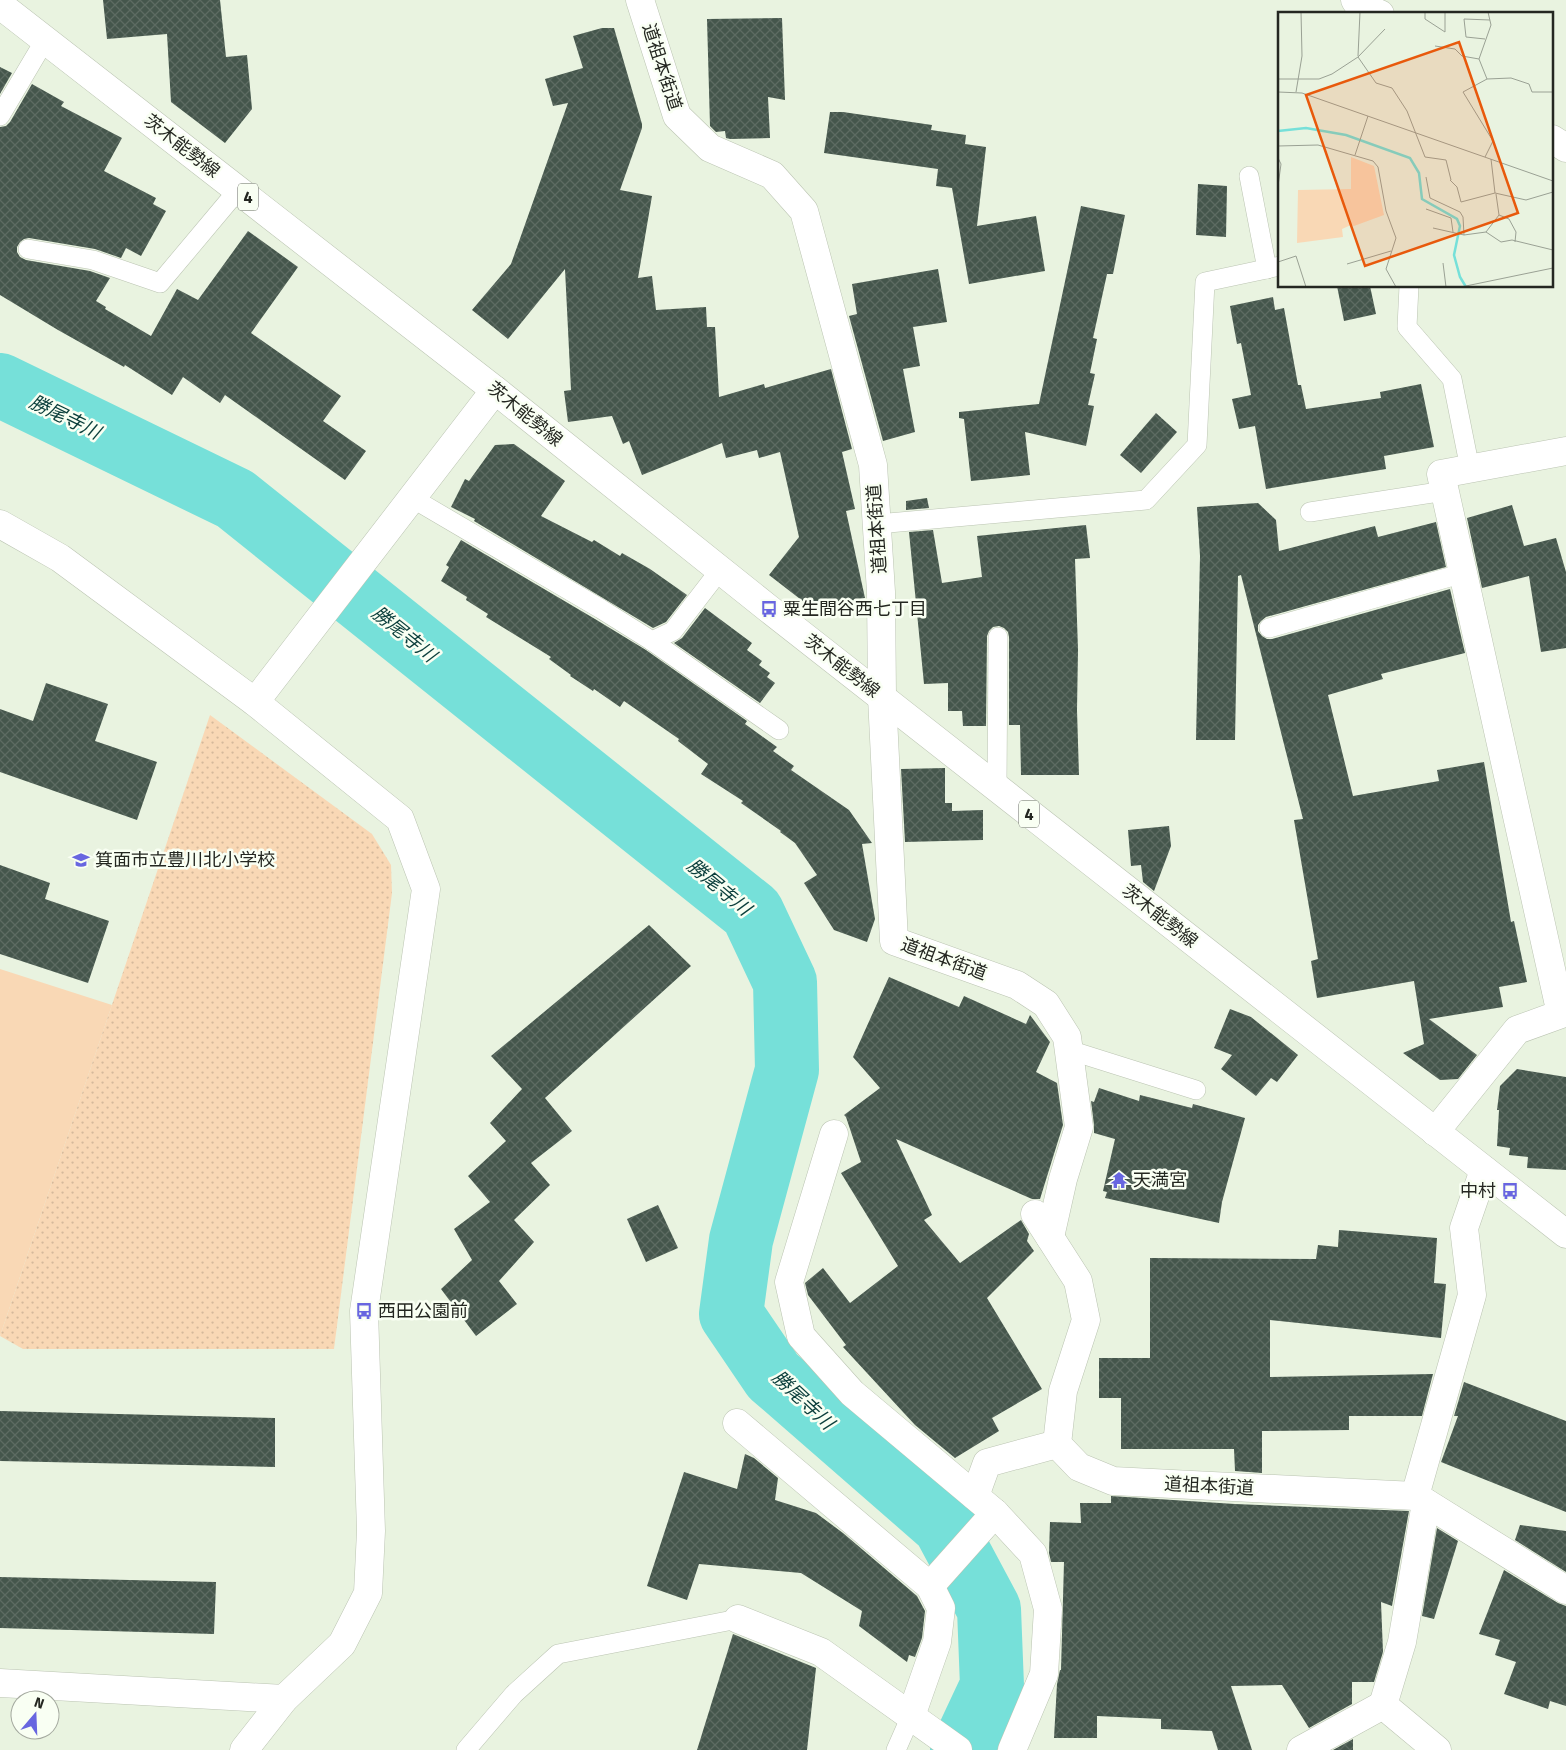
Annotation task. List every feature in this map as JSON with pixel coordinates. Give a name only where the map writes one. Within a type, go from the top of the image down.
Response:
[{"type":"street","name":"道祖本街道","points":[[640,0],[677,116],[710,148],[772,175],[804,211],[873,465],[881,592],[882,697],[894,941],[1017,985],[1046,1004],[1067,1037],[1079,1127],[1063,1179],[1050,1237]]},
{"type":"street","points":[[1355,0],[1359,6],[1375,12]]},
{"type":"street","name":"茨木能勢線","points":[[0,4],[495,390],[720,570],[1566,1234]]},
{"type":"street","points":[[1554,140],[1566,148]]},
{"type":"street","points":[[255,702],[495,390]]},
{"type":"street","points":[[1435,1132],[1517,1030],[1563,1016],[1441,474],[1566,451]]},
{"type":"street","points":[[0,524],[60,558],[255,702],[400,819],[426,888],[364,1311],[372,1531],[368,1593],[342,1644],[284,1699],[244,1750]]},
{"type":"street","points":[[834,1134],[789,1282],[801,1336],[852,1392],[985,1505],[1033,1554],[1048,1609],[1044,1674],[1012,1750]]},
{"type":"street","points":[[1301,1750],[1383,1705],[1402,1642],[1420,1499],[1472,1295],[1464,1228],[1484,1170]]},
{"type":"street","points":[[930,1586],[985,1505],[987,1463],[1057,1444],[1063,1392],[1086,1320],[1078,1281],[1035,1214]]},
{"type":"street","points":[[738,1423],[930,1586],[941,1608],[937,1642],[916,1720]]},
{"type":"street","name":"道祖本街道","points":[[1057,1444],[1078,1467],[1113,1481],[1420,1499],[1566,1590]]},
{"type":"street","points":[[738,1618],[821,1652],[958,1750]]},
{"type":"street","points":[[0,1684],[284,1699]]},
{"type":"street","points":[[1383,1705],[1437,1750]]},
{"type":"lane","points":[[0,116],[45,40]]},
{"type":"lane","points":[[877,524],[1146,500],[1197,445],[1204,282],[1274,267],[1249,176]]},
{"type":"lane","points":[[28,249],[93,260],[160,283],[238,190]]},
{"type":"lane","points":[[1409,288],[1407,327],[1452,379],[1470,468]]},
{"type":"lane","points":[[1310,512],[1445,491]]},
{"type":"lane","points":[[412,498],[601,609],[779,730]]},
{"type":"lane","points":[[652,642],[673,631],[720,570]]},
{"type":"lane","points":[[1269,628],[1464,573]]},
{"type":"lane","points":[[997,788],[998,637]]},
{"type":"lane","points":[[1069,1050],[1196,1090]]},
{"type":"lane","points":[[466,1750],[514,1694],[558,1654],[738,1618]]},
{"type":"lane","points":[[896,1750],[916,1720]]},
{"type":"shaded area","points":[[210,715],[372,834],[391,865],[392,893],[334,1349],[23,1349],[0,1336]]},
{"type":"shaded area","points":[[0,969],[112,1005],[0,1336]]},
{"type":"building","points":[[103,0],[220,0],[226,57],[247,55],[252,109],[225,143],[171,102],[167,34],[107,39]]},
{"type":"building","points":[[782,18],[785,100],[768,97],[770,138],[726,138],[725,131],[716,132],[710,126],[707,19]]},
{"type":"building","points":[[602,28],[614,28],[642,124],[620,190],[652,196],[638,278],[652,276],[656,310],[706,307],[707,327],[715,327],[719,397],[764,384],[765,388],[831,369],[852,449],[842,452],[855,509],[846,511],[865,598],[813,609],[769,575],[799,537],[780,452],[759,458],[757,450],[726,458],[722,443],[642,475],[629,441],[623,444],[612,416],[568,422],[564,391],[571,390],[565,269],[508,339],[472,310],[511,264],[568,103],[553,106],[545,79],[583,68],[573,36]]},
{"type":"building","points":[[0,67],[12,73],[0,94]]},
{"type":"building","points":[[32,84],[64,102],[61,106],[122,138],[104,171],[156,198],[153,204],[166,211],[141,256],[126,248],[121,258],[95,249],[29,238],[20,242],[17,247],[20,257],[26,260],[90,271],[110,278],[96,301],[106,307],[105,309],[151,336],[177,289],[198,300],[248,231],[298,267],[251,333],[341,396],[323,421],[366,451],[345,480],[225,395],[220,403],[183,377],[172,395],[125,365],[124,367],[0,295],[0,127],[6,126],[10,122]]},
{"type":"building","points":[[830,112],[843,112],[932,125],[931,130],[966,135],[965,144],[986,147],[977,226],[1036,216],[1045,271],[969,284],[952,188],[936,186],[938,169],[824,153]]},
{"type":"building","points":[[1198,184],[1227,186],[1226,237],[1196,235]]},
{"type":"building","points":[[1081,206],[1125,215],[1113,274],[1107,274],[1093,338],[1097,339],[1090,373],[1095,374],[1088,405],[1094,406],[1086,446],[1025,432],[1030,475],[971,481],[964,419],[959,418],[959,412],[1039,404]]},
{"type":"building","points":[[938,269],[947,322],[913,327],[920,366],[903,369],[915,432],[883,441],[849,316],[857,314],[852,284]]},
{"type":"building","points":[[1337,288],[1370,288],[1376,314],[1344,321]]},
{"type":"building","points":[[1273,297],[1275,310],[1284,308],[1298,385],[1301,385],[1306,409],[1381,398],[1380,392],[1421,384],[1434,447],[1384,456],[1386,469],[1266,489],[1255,426],[1239,429],[1232,399],[1251,395],[1241,343],[1237,344],[1230,306]]},
{"type":"building","points":[[1156,413],[1177,432],[1141,473],[1120,455]]},
{"type":"building","points":[[514,444],[565,481],[541,516],[592,542],[594,540],[620,556],[622,553],[650,569],[687,595],[666,622],[653,628],[474,521],[475,519],[451,507],[465,479],[469,481],[495,445]]},
{"type":"building","points":[[927,498],[929,508],[906,510],[906,501]]},
{"type":"building","points":[[1258,503],[1276,520],[1279,551],[1375,526],[1378,537],[1436,522],[1446,567],[1266,617],[1258,625],[1258,631],[1267,639],[1272,639],[1450,589],[1465,653],[1381,674],[1383,679],[1328,695],[1353,796],[1439,781],[1437,770],[1484,762],[1511,922],[1514,921],[1527,982],[1499,987],[1503,1007],[1429,1019],[1477,1055],[1458,1079],[1440,1080],[1403,1053],[1424,1044],[1414,981],[1317,998],[1311,961],[1318,959],[1294,820],[1303,819],[1241,575],[1238,576],[1235,740],[1196,740],[1200,556],[1197,507]]},
{"type":"building","points":[[1512,505],[1524,546],[1556,538],[1566,572],[1566,648],[1541,652],[1529,576],[1482,588],[1467,518]]},
{"type":"building","points":[[1086,525],[1090,558],[1075,559],[1079,775],[1021,775],[1020,725],[1009,725],[1009,637],[1008,632],[1004,628],[999,626],[993,627],[987,636],[986,726],[963,726],[962,711],[948,711],[948,683],[924,684],[909,532],[933,530],[942,583],[982,577],[977,536]]},
{"type":"building","points":[[461,540],[646,650],[747,721],[745,724],[777,747],[773,751],[794,766],[791,770],[849,810],[872,843],[862,844],[875,919],[867,942],[834,930],[804,883],[817,875],[795,843],[741,803],[743,801],[701,774],[708,764],[678,741],[679,739],[624,701],[620,707],[594,689],[593,691],[570,676],[549,659],[551,657],[486,617],[488,614],[466,600],[467,597],[441,581],[449,567],[446,565]]},
{"type":"building","points":[[705,608],[752,643],[747,650],[762,661],[759,665],[770,673],[767,677],[775,683],[760,703],[674,643],[682,638]]},
{"type":"building","points":[[46,683],[108,704],[95,741],[157,762],[137,820],[0,772],[0,709],[33,721]]},
{"type":"building","points":[[945,768],[945,803],[952,803],[952,811],[983,810],[983,840],[905,842],[901,769]]},
{"type":"building","points":[[1169,826],[1171,846],[1154,891],[1143,882],[1141,865],[1131,866],[1128,830]]},
{"type":"building","points":[[0,865],[50,883],[45,899],[109,921],[88,983],[0,954]]},
{"type":"building","points":[[649,925],[691,966],[545,1098],[572,1131],[531,1163],[550,1185],[514,1220],[534,1242],[499,1281],[517,1304],[476,1336],[441,1289],[472,1260],[454,1229],[490,1202],[468,1176],[506,1141],[490,1123],[522,1089],[491,1056]]},
{"type":"building","points":[[889,977],[959,1007],[964,996],[1026,1024],[1030,1015],[1050,1042],[1036,1072],[1057,1083],[1063,1125],[1040,1199],[1032,1199],[896,1139],[932,1215],[924,1220],[960,1263],[1021,1220],[1029,1234],[1027,1241],[1034,1251],[987,1298],[1042,1389],[992,1418],[999,1431],[955,1458],[915,1425],[843,1347],[846,1345],[808,1295],[805,1283],[823,1268],[850,1303],[898,1266],[841,1173],[861,1162],[844,1115],[880,1088],[853,1057]]},
{"type":"building","points":[[1230,1009],[1251,1017],[1298,1055],[1277,1082],[1271,1078],[1256,1096],[1221,1069],[1232,1055],[1214,1048]]},
{"type":"building","points":[[1517,1069],[1566,1077],[1566,1170],[1527,1168],[1528,1157],[1509,1155],[1510,1148],[1497,1146],[1499,1110],[1497,1110],[1500,1086]]},
{"type":"building","points":[[1099,1088],[1139,1101],[1140,1095],[1192,1108],[1193,1104],[1245,1118],[1222,1202],[1219,1223],[1105,1198],[1107,1192],[1103,1191],[1115,1139],[1094,1133],[1091,1101],[1094,1102]]},
{"type":"building","points":[[658,1205],[678,1248],[646,1262],[627,1219]]},
{"type":"building","points":[[1339,1230],[1437,1238],[1434,1283],[1446,1284],[1441,1338],[1270,1320],[1270,1377],[1433,1374],[1422,1416],[1349,1416],[1349,1430],[1262,1431],[1262,1473],[1235,1471],[1234,1449],[1121,1449],[1121,1398],[1099,1398],[1099,1358],[1150,1358],[1150,1258],[1316,1259],[1318,1245],[1338,1247]]},
{"type":"building","points":[[1464,1382],[1566,1421],[1566,1512],[1441,1462],[1458,1416],[1454,1416]]},
{"type":"building","points":[[0,1411],[275,1418],[275,1467],[0,1461]]},
{"type":"building","points":[[745,1454],[754,1458],[778,1478],[775,1500],[816,1513],[843,1533],[917,1596],[925,1611],[922,1638],[915,1657],[909,1655],[907,1662],[859,1626],[862,1611],[801,1573],[699,1564],[687,1600],[647,1586],[684,1472],[737,1489]]},
{"type":"building","points":[[1111,1496],[1235,1504],[1409,1511],[1392,1606],[1381,1602],[1383,1652],[1374,1682],[1352,1682],[1352,1704],[1309,1728],[1282,1685],[1231,1686],[1252,1750],[1218,1750],[1212,1731],[1161,1729],[1161,1719],[1097,1716],[1097,1738],[1054,1738],[1057,1684],[1061,1670],[1064,1562],[1051,1562],[1049,1553],[1050,1522],[1081,1523],[1080,1503],[1111,1503]]},
{"type":"building","points":[[1520,1525],[1566,1531],[1566,1572],[1515,1540]]},
{"type":"building","points":[[1437,1528],[1458,1541],[1434,1619],[1422,1616]]},
{"type":"building","points":[[1504,1570],[1566,1606],[1566,1706],[1550,1701],[1548,1709],[1504,1694],[1516,1662],[1495,1655],[1500,1640],[1479,1634]]},
{"type":"building","points":[[0,1577],[216,1582],[214,1634],[0,1628]]},
{"type":"building","points":[[733,1634],[816,1668],[807,1750],[697,1750]]},
{"type":"building","points":[[1353,1739],[1353,1750],[1333,1750]]},
{"type":"waterway","name":"勝尾寺川","points":[[0,385],[235,499],[752,912],[785,982],[787,1070],[741,1240],[731,1314],[773,1376],[944,1525],[989,1609],[992,1686],[962,1750]]},
{"type":"place","name":"粟生間谷西七丁目","points":[[769,609]]},
{"type":"place","name":"箕面市立豊川北小学校","points":[[81,860]]},
{"type":"place","name":"天満宮","points":[[1119,1180]]},
{"type":"place","name":"中村","points":[[1510,1191]]},
{"type":"place","name":"西田公園前","points":[[364,1311]]}]
